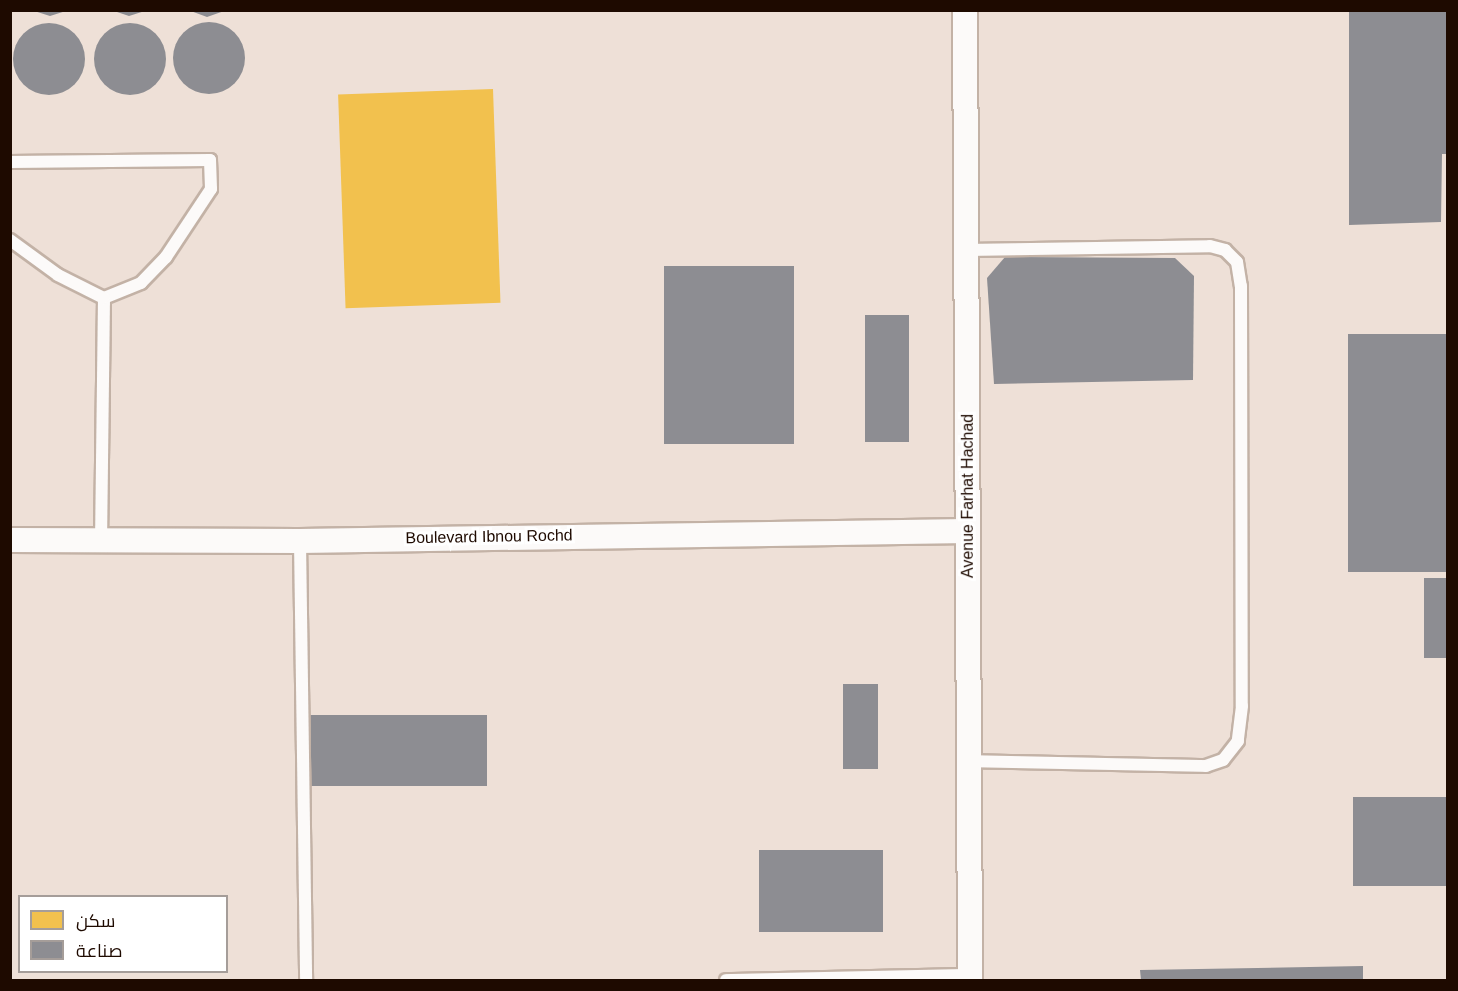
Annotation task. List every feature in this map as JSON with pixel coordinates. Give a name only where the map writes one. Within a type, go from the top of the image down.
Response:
[{"type":"street","name":"Avenue Farhat Hachad","points":[[965,10],[970,978]]},
{"type":"street","name":"Boulevard Ibnou Rochd","points":[[10,540],[300,541],[968,531]]},
{"type":"lane","points":[[10,162],[209,160],[211,189],[166,257],[141,283],[104,298],[58,274],[10,240]]},
{"type":"lane","points":[[966,250],[1210,246],[1225,250],[1237,262],[1241,286],[1238,741],[1222,760],[1206,766],[969,761]]},
{"type":"lane","points":[[101,539],[104,298]]},
{"type":"lane","points":[[300,541],[306,981]]},
{"type":"lane","points":[[726,981],[970,978]]},
{"type":"building: سكن","points":[[493,89],[500,303],[346,308],[338,94]]},
{"type":"building: صناعة","points":[[31,10],[69,10],[50,16]]},
{"type":"building: صناعة","points":[[111,10],[148,10],[129,16]]},
{"type":"building: صناعة","points":[[188,10],[227,10],[207,17]]},
{"type":"building: صناعة","points":[[1349,10],[1448,10],[1448,154],[1442,154],[1441,222],[1349,225]]},
{"type":"building: صناعة","points":[[209,22],[229,28],[239,38],[245,58],[239,78],[229,88],[209,94],[189,88],[179,78],[173,58],[179,38],[189,28]]},
{"type":"building: صناعة","points":[[49,23],[69,29],[79,39],[85,59],[79,79],[69,89],[49,95],[29,89],[19,79],[13,59],[19,39],[29,29]]},
{"type":"building: صناعة","points":[[130,23],[150,29],[160,39],[166,59],[160,79],[150,89],[130,95],[110,89],[100,79],[94,59],[100,39],[110,29]]},
{"type":"building: صناعة","points":[[1005,257],[1175,258],[1194,276],[1193,380],[994,384],[987,278]]},
{"type":"building: صناعة","points":[[664,266],[794,266],[794,444],[664,444]]},
{"type":"building: صناعة","points":[[865,315],[909,315],[909,442],[865,442]]},
{"type":"building: صناعة","points":[[1348,334],[1448,334],[1448,572],[1348,572]]},
{"type":"building: صناعة","points":[[1424,578],[1448,578],[1448,658],[1424,658]]},
{"type":"building: صناعة","points":[[843,684],[878,684],[878,769],[843,769]]},
{"type":"building: صناعة","points":[[309,715],[487,715],[487,786],[309,786]]},
{"type":"building: صناعة","points":[[1353,797],[1448,797],[1448,886],[1353,886]]},
{"type":"building: صناعة","points":[[759,850],[883,850],[883,932],[759,932]]},
{"type":"building: صناعة","points":[[1363,966],[1363,980],[1141,980],[1140,970]]}]
